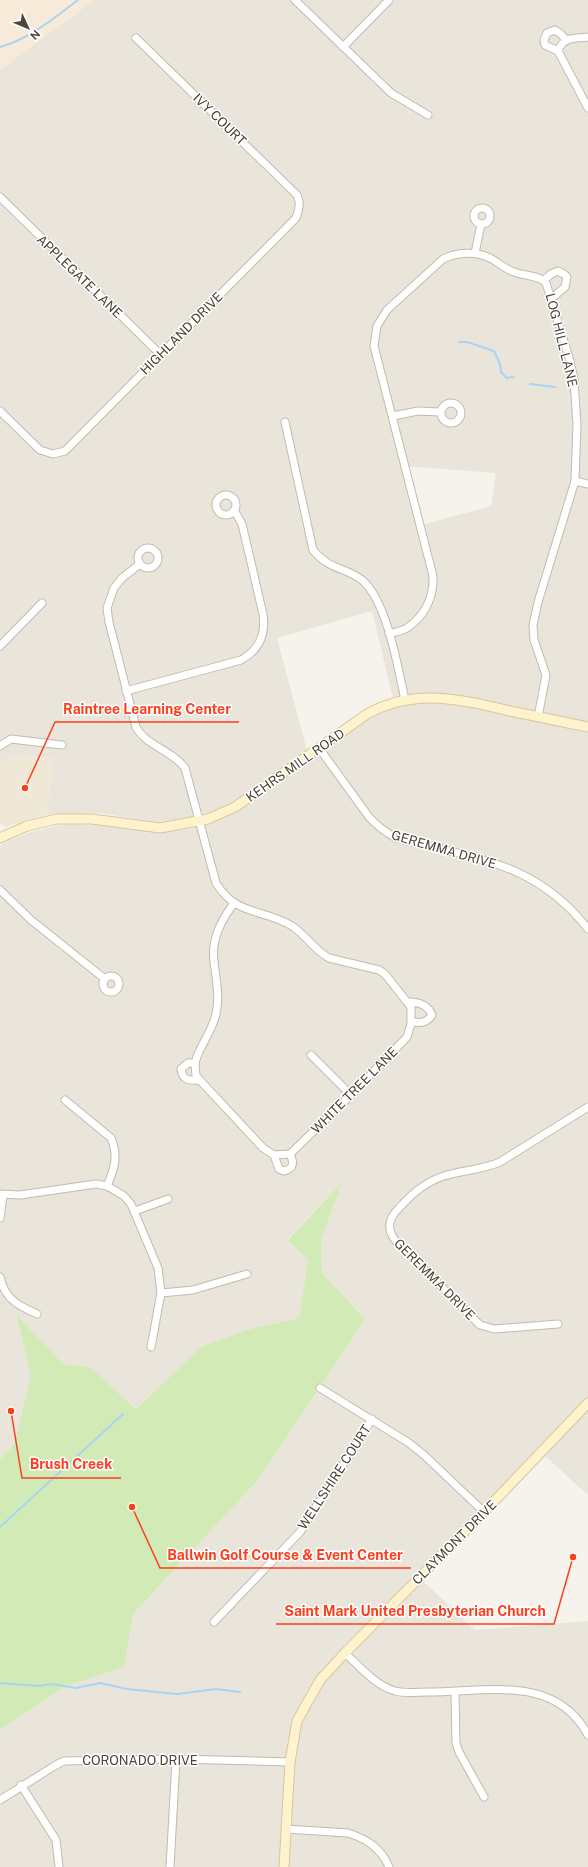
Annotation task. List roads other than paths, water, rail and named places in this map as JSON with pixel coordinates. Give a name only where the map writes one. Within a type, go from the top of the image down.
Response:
[{"type":"street","points":[[295,0],[391,93],[428,115]]},
{"type":"street","points":[[344,46],[389,0]]},
{"type":"street","points":[[566,40],[555,30],[547,33],[544,40],[545,45],[558,51],[588,108]]},
{"type":"street","points":[[558,51],[561,44],[566,40],[588,37]]},
{"type":"street","name":"IVY COURT","points":[[136,38],[297,195],[300,202]]},
{"type":"street","name":"APPLEGATE LANE","points":[[0,198],[160,354]]},
{"type":"street","name":"HIGHLAND DRIVE","points":[[0,411],[40,450],[53,454],[65,451],[296,218],[300,202]]},
{"type":"street","points":[[475,254],[481,224]]},
{"type":"street","name":"LOG HILL LANE","points":[[389,634],[406,629],[418,619],[426,608],[434,588],[432,570],[393,416],[376,359],[374,346],[377,326],[387,310],[442,259],[451,255],[475,254],[491,259],[513,272],[544,280],[552,298],[574,380],[577,424],[575,481],[535,617],[533,633],[546,675],[538,717]]},
{"type":"street","points":[[544,280],[551,274],[558,271],[567,277],[565,287],[552,298]]},
{"type":"street","points":[[393,416],[418,411],[440,412]]},
{"type":"street","points":[[285,422],[313,550],[328,564],[360,579],[370,587],[376,598],[389,634],[405,700]]},
{"type":"street","points":[[575,481],[588,484]]},
{"type":"street","points":[[126,691],[242,660],[260,644],[265,629],[263,614],[242,524],[234,510]]},
{"type":"street","points":[[140,564],[117,583],[108,603],[109,622],[133,720],[138,732],[143,737],[176,757],[185,768],[216,883],[222,892],[234,903],[248,910],[274,917],[292,926],[303,934],[322,954],[329,958],[379,970],[385,974],[409,1002],[412,1011],[412,1022],[422,1023],[429,1020],[432,1015],[430,1009],[416,1002],[409,1002]]},
{"type":"street","points":[[0,646],[42,603]]},
{"type":"street","name":"KEHRS MILL ROAD","points":[[0,838],[27,826],[57,819],[92,819],[160,828],[200,821],[235,807],[368,714],[392,703],[405,700],[434,697],[461,700],[588,727]]},
{"type":"street","points":[[0,746],[11,739],[62,746]]},
{"type":"street","name":"GEREMMA DRIVE","points":[[319,748],[376,826],[386,833],[396,838],[487,860],[521,873],[537,881],[550,891],[575,913],[588,928]]},
{"type":"street","points":[[0,890],[31,920],[105,979]]},
{"type":"street","points":[[234,903],[224,916],[215,935],[213,953],[217,991],[216,1012],[210,1032],[195,1063],[196,1076],[263,1148],[274,1155],[279,1169],[284,1171],[289,1170],[293,1165],[294,1160],[290,1154],[274,1155]]},
{"type":"street","name":"WHITE TREE LANE","points":[[290,1154],[351,1095],[407,1037],[412,1022]]},
{"type":"street","points":[[311,1055],[351,1095]]},
{"type":"street","points":[[195,1063],[188,1063],[181,1069],[181,1073],[183,1078],[188,1080],[199,1080]]},
{"type":"street","points":[[65,1100],[111,1138],[114,1146],[115,1160],[107,1186]]},
{"type":"street","name":"GEREMMA DRIVE","points":[[558,1324],[494,1329],[480,1325],[395,1240],[389,1229],[391,1216],[412,1195],[424,1186],[444,1176],[492,1166],[588,1106]]},
{"type":"street","points":[[0,1218],[2,1194],[20,1195],[96,1184],[107,1186],[124,1196],[135,1211],[158,1268],[161,1293],[151,1347]]},
{"type":"street","points":[[135,1211],[168,1199]]},
{"type":"street","points":[[161,1293],[193,1290],[247,1274]]},
{"type":"street","points":[[0,1277],[5,1291],[17,1305],[37,1314]]},
{"type":"street","points":[[320,1388],[372,1419],[424,1455],[484,1512]]},
{"type":"street","name":"CLAYMONT DRIVE","points":[[284,1867],[290,1762],[297,1721],[320,1680],[345,1652],[587,1406]]},
{"type":"street","name":"WELLSHIRE COURT","points":[[214,1622],[300,1532],[372,1419]]},
{"type":"street","points":[[345,1652],[375,1681],[402,1692],[510,1690],[535,1692],[555,1700],[572,1713],[579,1720],[588,1735]]},
{"type":"street","points":[[455,1692],[456,1743],[459,1752],[484,1797]]},
{"type":"street","points":[[170,1867],[176,1759]]},
{"type":"street","name":"CORONADO DRIVE","points":[[0,1800],[21,1785],[56,1764],[64,1761],[176,1759],[290,1762]]},
{"type":"street","points":[[21,1785],[56,1840],[59,1867]]},
{"type":"street","points":[[286,1829],[348,1833],[355,1835],[373,1844],[381,1851],[389,1867]]},
{"type":"waterway","points":[[0,47],[21,39],[31,33],[78,0]]},
{"type":"waterway","points":[[459,342],[467,342],[494,351],[500,364],[501,372],[507,378],[514,377]]},
{"type":"waterway","points":[[530,384],[555,387]]},
{"type":"waterway","points":[[0,1527],[123,1414]]},
{"type":"waterway","points":[[0,1683],[39,1686],[51,1684],[76,1688],[100,1683],[127,1689],[177,1694],[216,1689],[240,1692]]},
{"type":"place","name":"Raintree Learning Center","points":[[25,788]]},
{"type":"place","name":"Brush Creek","points":[[11,1411]]},
{"type":"place","name":"Ballwin Golf Course & Event Center","points":[[132,1507]]},
{"type":"place","name":"Saint Mark United Presbyterian Church","points":[[573,1557]]}]
